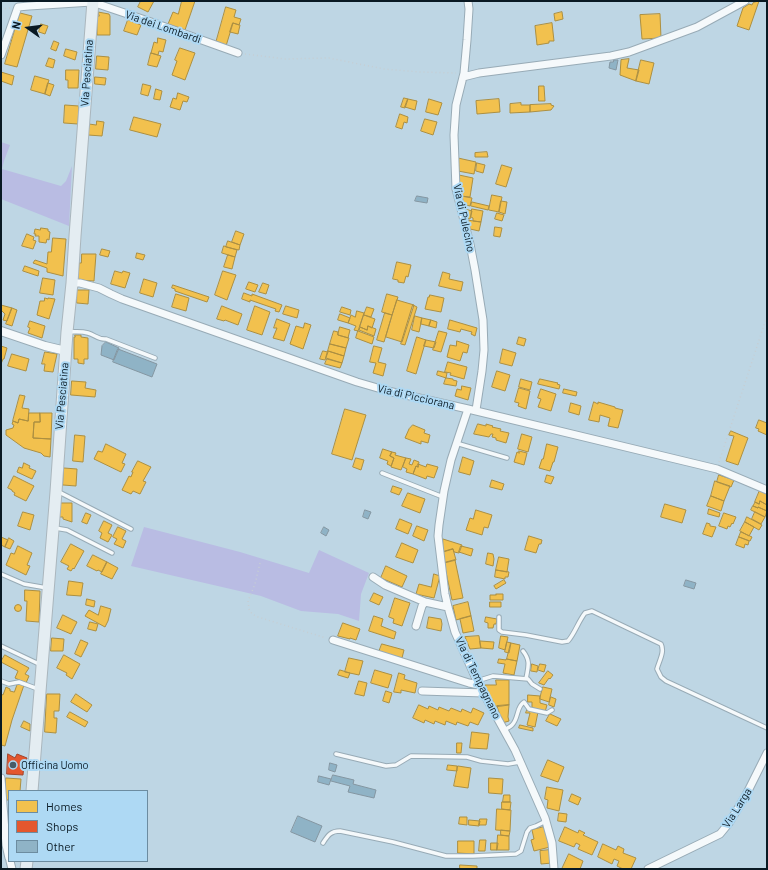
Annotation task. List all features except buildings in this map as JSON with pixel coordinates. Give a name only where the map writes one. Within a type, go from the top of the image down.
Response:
[{"type":"main road","name":"Via Pesciatina","points":[[32,790],[56,490],[60,419],[72,283],[92,2]]},
{"type":"street","name":"Via di Pulecino","points":[[468,1],[469,9],[467,40],[463,75],[456,105],[454,162],[456,189],[470,244],[483,320],[484,350],[482,371],[472,410]]},
{"type":"street","points":[[463,75],[611,56],[629,52],[697,27],[745,1]]},
{"type":"street","name":"Via dei Lombardi","points":[[1,55],[19,4],[29,6],[92,2],[238,53]]},
{"type":"street","name":"Via di Picciorana","points":[[72,283],[80,283],[99,288],[122,299],[357,382],[388,391],[717,469],[767,490]]},
{"type":"street","points":[[1,331],[45,346],[66,351]]},
{"type":"street","name":"Via di Tempagnano","points":[[472,410],[456,443],[443,496],[438,536],[445,594],[455,632],[478,683],[520,762],[546,820],[552,843],[554,869]]},
{"type":"street","points":[[373,577],[385,585],[425,602],[448,607]]},
{"type":"street","points":[[416,626],[422,606],[425,602]]},
{"type":"street","points":[[333,640],[469,683],[478,683]]},
{"type":"street","points":[[422,691],[484,693]]},
{"type":"street","name":"Via Larga","points":[[648,869],[720,834],[729,824],[746,795],[767,753]]},
{"type":"street","points":[[1,778],[2,813],[7,824],[6,846],[8,855]]},
{"type":"lane","points":[[67,332],[86,332],[102,340],[106,339],[155,358]]},
{"type":"lane","points":[[456,443],[507,458]]},
{"type":"lane","points":[[382,473],[443,496]]},
{"type":"lane","points":[[56,490],[131,529]]},
{"type":"lane","points":[[53,528],[67,530],[112,553]]},
{"type":"lane","points":[[1,574],[24,584],[48,589]]},
{"type":"lane","points":[[499,617],[499,630],[502,632],[568,642],[585,613],[592,611],[661,644],[662,653],[657,669],[658,673],[666,681],[767,728]]},
{"type":"lane","points":[[1,646],[42,665]]},
{"type":"lane","points":[[523,651],[529,662],[526,679]]},
{"type":"lane","points":[[478,683],[493,676],[528,679],[532,684],[540,689]]},
{"type":"lane","points":[[1,681],[9,684],[19,682],[40,690]]},
{"type":"lane","points":[[504,730],[512,725],[521,703],[524,702],[529,709],[532,710],[547,713],[552,710]]},
{"type":"lane","points":[[336,754],[386,766],[396,765],[411,756],[467,757],[480,761],[508,764],[520,762]]},
{"type":"lane","points":[[323,843],[334,831],[340,831],[393,842],[446,856],[516,854],[522,851],[530,828],[546,820]]},
{"type":"path","points":[[238,53],[285,58],[329,58],[384,69],[463,75]]},
{"type":"path","points":[[717,469],[767,316]]},
{"type":"path","points":[[260,563],[255,584],[248,601],[249,609],[252,614],[333,640]]},
{"type":"shaded area","points":[[1,142],[10,145],[2,169],[61,186],[66,181],[72,166],[69,226],[1,199]]},
{"type":"shaded area","points":[[144,527],[240,552],[309,573],[319,550],[369,573],[361,594],[359,621],[338,614],[301,611],[261,596],[131,566]]},
{"type":"place","name":"Officina Uomo","points":[[13,765]]}]
